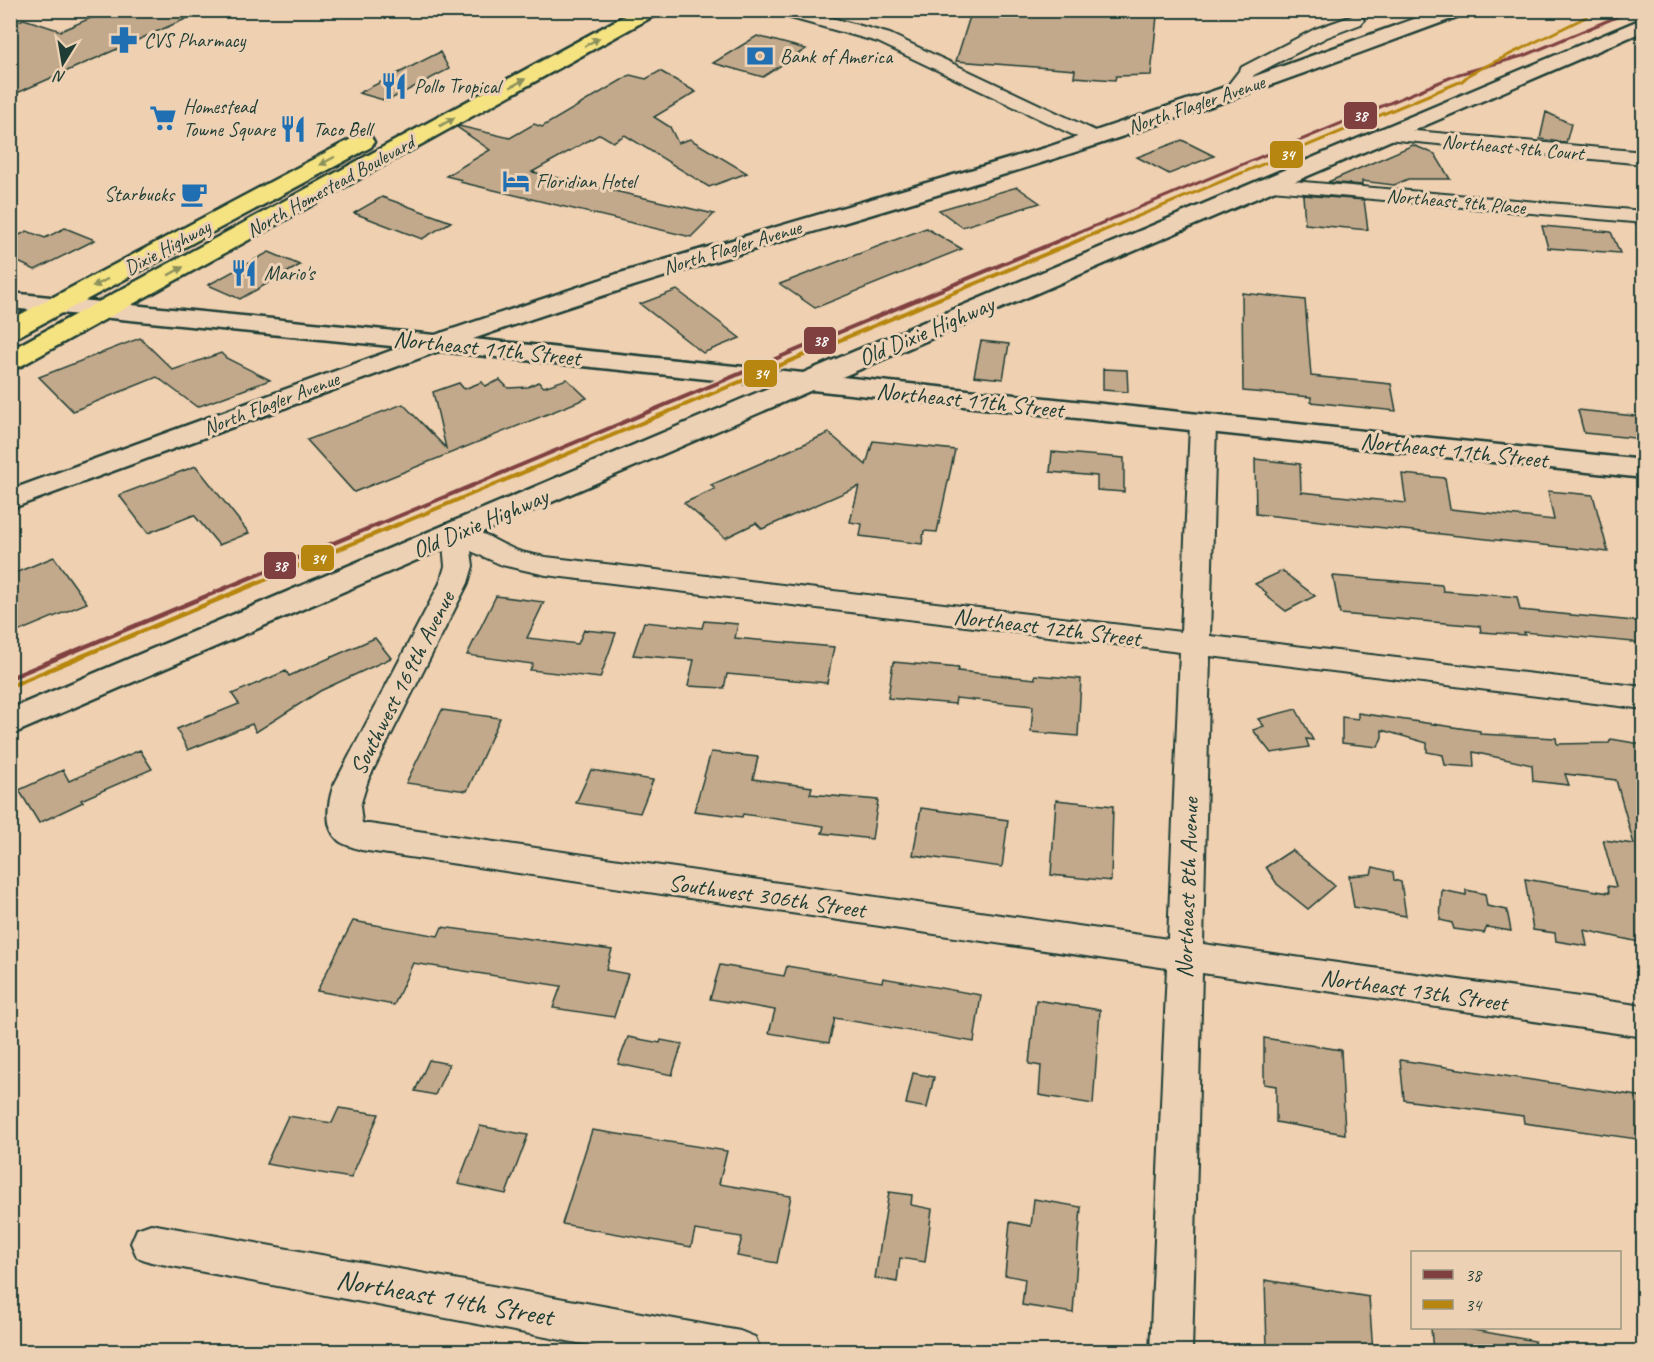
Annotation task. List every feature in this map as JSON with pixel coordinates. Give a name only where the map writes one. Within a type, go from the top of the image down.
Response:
[{"type":"highway","name":"North Homestead Boulevard","points":[[10,361],[650,10]]},
{"type":"highway","points":[[469,85],[601,15]]},
{"type":"highway","name":"Dixie Highway","points":[[10,331],[383,131],[416,139]]},
{"type":"street","points":[[782,10],[884,38],[1095,138]]},
{"type":"street","name":"North Flagler Avenue","points":[[10,500],[436,343],[574,296],[765,236],[991,172],[1230,94],[1458,10]]},
{"type":"street","points":[[1230,94],[1248,71],[1321,33],[1355,20]]},
{"type":"street","name":"Old Dixie Highway","points":[[10,723],[1644,24]]},
{"type":"street","name":"Northeast 9th Court","points":[[1383,135],[1644,158]]},
{"type":"street","name":"Northeast 9th Place","points":[[1268,185],[1644,217]]},
{"type":"street","name":"Northeast 11th Street","points":[[10,300],[1644,469]]},
{"type":"street","points":[[891,346],[895,369],[916,394]]},
{"type":"street","name":"Northeast 8th Avenue","points":[[1171,1352],[1203,425]]},
{"type":"street","name":"Northeast 12th Street","points":[[456,533],[512,559],[546,566],[1644,698]]},
{"type":"street","name":"Southwest 169th Avenue","points":[[349,831],[343,817],[344,799],[454,584],[459,566],[456,533]]},
{"type":"street","name":"Southwest 306th Street","points":[[349,831],[377,841],[1185,957]]},
{"type":"street","name":"Northeast 13th Street","points":[[1185,957],[1644,1022]]},
{"type":"street","name":"Northeast 14th Street","points":[[151,1243],[740,1352]]},
{"type":"building","points":[[109,10],[206,10],[10,96],[10,24],[24,19],[61,31]]},
{"type":"building","points":[[972,10],[1125,10],[1141,12],[1140,15],[1157,16],[1151,75],[1116,76],[1115,80],[1074,77],[1075,70],[956,61]]},
{"type":"building","name":"Bank of America","points":[[757,36],[806,49],[763,77],[713,63]]},
{"type":"building","name":"Pollo Tropical","points":[[440,52],[449,69],[387,101],[359,93]]},
{"type":"building","points":[[660,71],[696,92],[654,117],[670,127],[678,143],[690,139],[747,173],[709,187],[625,135],[613,142],[600,134],[532,172],[714,214],[691,237],[460,182],[462,180],[446,176],[490,150],[457,127],[459,126],[510,138],[534,124],[542,127],[630,75],[646,79]]},
{"type":"building","points":[[1546,112],[1571,124],[1566,143],[1540,139]]},
{"type":"building","points":[[1182,140],[1214,156],[1169,174],[1137,157]]},
{"type":"building","points":[[1413,145],[1435,154],[1450,179],[1408,179],[1394,185],[1362,181],[1362,185],[1328,182]]},
{"type":"building","points":[[1017,187],[1040,203],[962,227],[939,210]]},
{"type":"building","points":[[1303,195],[1364,200],[1368,230],[1305,224]]},
{"type":"building","points":[[382,197],[451,222],[422,239],[354,213]]},
{"type":"building","points":[[1542,226],[1611,232],[1620,253],[1548,248]]},
{"type":"building","points":[[65,228],[95,240],[35,270],[10,258],[10,240],[27,231],[45,238]]},
{"type":"building","points":[[926,228],[962,249],[815,308],[780,284]]},
{"type":"building","points":[[269,252],[300,265],[240,299],[208,285]]},
{"type":"building","points":[[677,290],[740,338],[703,353],[640,304]]},
{"type":"building","points":[[1242,293],[1305,300],[1311,376],[1391,384],[1396,411],[1311,402],[1311,397],[1243,391]]},
{"type":"building","points":[[140,338],[173,370],[221,353],[226,358],[270,380],[197,407],[157,377],[73,411],[39,377]]},
{"type":"building","points":[[981,341],[1009,344],[1003,379],[974,376]]},
{"type":"building","points":[[1103,369],[1127,370],[1128,392],[1103,390]]},
{"type":"building","points":[[567,379],[587,398],[354,492],[307,440],[403,404],[446,448],[433,392],[459,383],[464,389],[482,382],[485,386],[500,380],[508,388],[528,387],[538,382],[544,387]]},
{"type":"building","points":[[1578,410],[1644,417],[1644,439],[1584,433]]},
{"type":"building","points":[[829,433],[866,465],[873,441],[955,450],[937,532],[924,531],[922,544],[860,536],[862,524],[850,522],[859,486],[762,529],[756,523],[725,538],[684,503],[715,489],[711,485]]},
{"type":"building","points":[[1052,452],[1124,458],[1124,492],[1097,490],[1097,476],[1050,472]]},
{"type":"building","points":[[1255,459],[1300,464],[1301,492],[1406,503],[1402,474],[1445,478],[1450,509],[1554,520],[1548,491],[1593,495],[1608,552],[1256,514]]},
{"type":"building","points":[[196,466],[249,533],[219,545],[194,515],[148,533],[119,495]]},
{"type":"building","points":[[54,557],[87,603],[10,635],[10,575]]},
{"type":"building","points":[[1282,571],[1315,596],[1286,611],[1255,584]]},
{"type":"building","points":[[1333,576],[1442,585],[1443,591],[1517,597],[1520,610],[1644,622],[1644,643],[1524,632],[1525,635],[1481,632],[1480,626],[1340,614]]},
{"type":"building","points":[[496,596],[544,602],[527,638],[578,644],[584,630],[616,633],[600,678],[530,670],[533,664],[467,655]]},
{"type":"building","points":[[704,621],[738,624],[735,638],[834,647],[827,683],[727,674],[724,688],[688,686],[694,660],[633,655],[644,622],[702,628]]},
{"type":"building","points":[[375,638],[391,658],[320,691],[256,732],[252,724],[188,750],[177,729],[239,704],[232,694],[286,671],[289,676]]},
{"type":"building","points":[[893,662],[959,668],[958,671],[1035,679],[1035,675],[1081,679],[1078,736],[1031,732],[1033,706],[956,698],[955,704],[888,698]]},
{"type":"building","points":[[1296,709],[1313,740],[1306,739],[1309,747],[1271,753],[1253,730],[1264,726],[1258,719]]},
{"type":"building","points":[[442,710],[500,718],[467,791],[406,783]]},
{"type":"building","points":[[1358,713],[1480,731],[1480,734],[1556,738],[1557,744],[1609,743],[1611,739],[1640,744],[1644,754],[1644,943],[1584,930],[1587,946],[1556,941],[1555,933],[1533,930],[1525,879],[1609,893],[1608,886],[1616,887],[1603,840],[1634,844],[1616,780],[1565,774],[1569,785],[1533,781],[1532,765],[1473,752],[1474,767],[1445,765],[1443,755],[1427,752],[1427,743],[1382,730],[1378,747],[1342,743],[1342,717],[1358,719]]},
{"type":"building","points":[[140,750],[152,769],[81,800],[83,802],[39,823],[19,790],[63,770],[69,781]]},
{"type":"building","points":[[711,752],[758,757],[753,779],[812,787],[810,794],[878,800],[872,839],[822,833],[824,826],[743,814],[742,817],[694,811]]},
{"type":"building","points":[[591,770],[653,780],[640,813],[576,803]]},
{"type":"building","points":[[1056,800],[1113,806],[1111,881],[1051,875]]},
{"type":"building","points":[[921,808],[1008,820],[1002,867],[913,855]]},
{"type":"building","points":[[1292,850],[1335,886],[1308,909],[1277,884],[1266,867]]},
{"type":"building","points":[[1373,867],[1393,872],[1394,880],[1401,882],[1406,916],[1354,907],[1349,876],[1371,874]]},
{"type":"building","points":[[1442,890],[1466,895],[1466,890],[1485,894],[1487,906],[1507,910],[1511,931],[1487,927],[1484,933],[1454,929],[1452,923],[1440,920]]},
{"type":"building","points":[[353,921],[438,936],[442,927],[612,950],[606,970],[628,974],[614,1017],[553,1008],[561,986],[413,963],[394,1005],[317,991]]},
{"type":"building","points":[[720,965],[784,976],[787,966],[882,982],[883,978],[981,995],[974,1042],[835,1018],[829,1043],[769,1033],[775,1010],[710,999]]},
{"type":"building","points":[[1036,1000],[1100,1010],[1093,1104],[1039,1095],[1041,1066],[1029,1064]]},
{"type":"building","points":[[628,1037],[660,1043],[661,1040],[682,1044],[672,1075],[618,1064]]},
{"type":"building","points":[[1264,1038],[1341,1050],[1345,1134],[1276,1122],[1276,1086],[1264,1084]]},
{"type":"building","points":[[429,1060],[449,1064],[435,1095],[415,1091]]},
{"type":"building","points":[[1400,1060],[1644,1097],[1644,1140],[1524,1123],[1523,1116],[1404,1100]]},
{"type":"building","points":[[913,1073],[934,1077],[927,1108],[906,1104]]},
{"type":"building","points":[[339,1108],[379,1114],[351,1178],[266,1164],[288,1116],[332,1123]]},
{"type":"building","points":[[480,1126],[528,1135],[506,1194],[458,1184]]},
{"type":"building","points":[[592,1130],[727,1151],[719,1184],[791,1196],[777,1263],[737,1256],[742,1237],[695,1230],[691,1247],[562,1224]]},
{"type":"building","points":[[889,1192],[912,1195],[911,1205],[932,1209],[925,1262],[900,1258],[897,1282],[875,1278]]},
{"type":"building","points":[[1034,1199],[1081,1207],[1073,1313],[1022,1305],[1025,1279],[1005,1275],[1010,1222],[1031,1226]]},
{"type":"building","points":[[1265,1280],[1369,1297],[1373,1352],[1293,1352],[1267,1347]]},
{"type":"building","points":[[1431,1329],[1469,1329],[1535,1341],[1534,1352],[1433,1352]]},
{"type":"transit line","name":"38","points":[[10,678],[1459,74],[1526,55],[1633,10]]},
{"type":"transit line","name":"34","points":[[13,685],[1462,81],[1470,74],[1586,17]]},
{"type":"place","name":"CVS Pharmacy","points":[[124,40]]},
{"type":"place","name":"Bank of America","points":[[760,56]]},
{"type":"place","name":"Pollo Tropical","points":[[394,86]]},
{"type":"place","name":"Homestead Towne Square","points":[[163,118]]},
{"type":"place","name":"Taco Bell","points":[[293,129]]},
{"type":"place","name":"Floridian Hotel","points":[[516,181]]},
{"type":"place","name":"Starbucks","points":[[194,194]]},
{"type":"place","name":"Mario's","points":[[244,273]]}]
